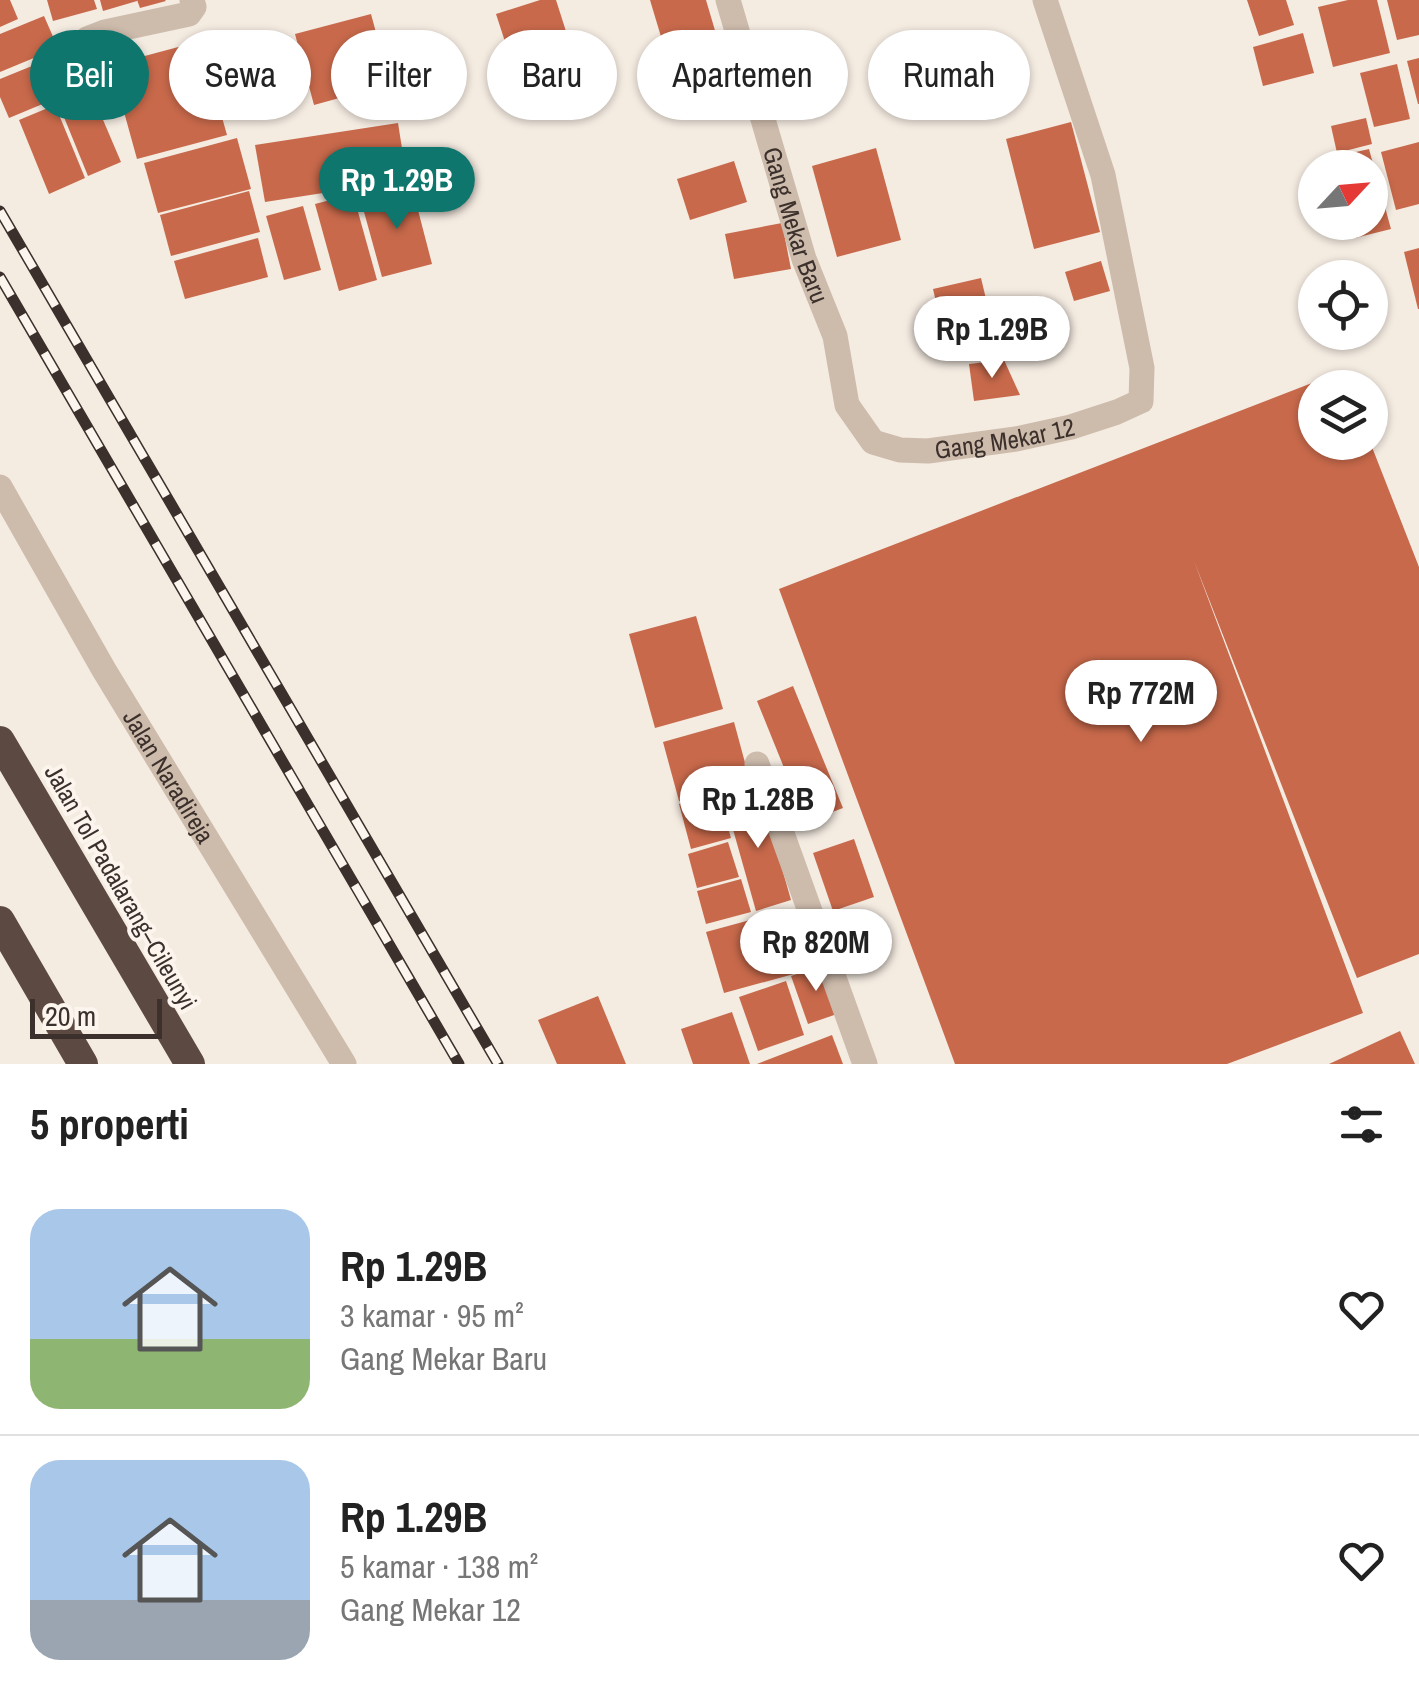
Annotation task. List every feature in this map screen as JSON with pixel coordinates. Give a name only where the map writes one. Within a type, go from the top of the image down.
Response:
[{"type":"highway","name":"Jalan Tol Padalarang–Cileunyi","points":[[0,741],[190,1064]]},
{"type":"highway","points":[[0,921],[83,1064]]},
{"type":"street","points":[[114,30],[190,14],[192,0]]},
{"type":"street","name":"Gang Mekar Baru","points":[[728,0],[804,260],[835,336],[846,405],[873,442]]},
{"type":"street","name":"Gang Mekar 12","points":[[873,442],[900,450],[928,451],[1016,439],[1070,427],[1141,401],[1142,368],[1103,175],[1045,0]]},
{"type":"street","name":"Jalan Naradireja","points":[[0,487],[104,670],[344,1064]]},
{"type":"street","points":[[756,764],[865,1064]]},
{"type":"building","points":[[0,0],[10,0],[18,19],[0,27]]},
{"type":"building","points":[[47,0],[94,0],[97,9],[53,21]]},
{"type":"building","points":[[100,0],[137,0],[137,1],[103,11]]},
{"type":"building","points":[[137,0],[165,0],[166,1],[140,8]]},
{"type":"building","points":[[540,0],[556,0],[566,30],[501,30],[496,14]]},
{"type":"building","points":[[650,0],[706,0],[715,30],[659,30]]},
{"type":"building","points":[[1247,0],[1286,0],[1294,25],[1259,36]]},
{"type":"building","points":[[1348,0],[1377,0],[1390,53],[1333,67],[1318,7]]},
{"type":"building","points":[[1387,0],[1419,0],[1419,35],[1397,40]]},
{"type":"building","points":[[371,14],[375,30],[331,30],[331,100],[314,105],[311,94],[310,30]]},
{"type":"building","points":[[44,16],[50,30],[30,30],[30,60],[0,72],[0,34]]},
{"type":"building","points":[[1303,33],[1314,73],[1263,86],[1253,47]]},
{"type":"building","points":[[169,49],[169,120],[223,120],[227,135],[137,159],[126,120],[149,120],[149,55]]},
{"type":"building","points":[[1419,58],[1419,104],[1418,104],[1407,61]]},
{"type":"building","points":[[1397,64],[1410,119],[1374,127],[1360,73]]},
{"type":"building","points":[[30,67],[30,109],[9,118],[0,97],[0,79]]},
{"type":"building","points":[[30,115],[30,120],[61,120],[85,178],[49,194],[19,120]]},
{"type":"building","points":[[1366,118],[1372,144],[1336,150],[1331,126]]},
{"type":"building","points":[[65,120],[103,120],[121,162],[88,176]]},
{"type":"building","points":[[1071,122],[1100,232],[1034,249],[1006,139]]},
{"type":"building","points":[[398,123],[407,180],[265,202],[255,145]]},
{"type":"building","points":[[237,138],[251,189],[158,213],[144,163]]},
{"type":"building","points":[[1419,142],[1419,204],[1396,210],[1388,179],[1388,150]]},
{"type":"building","points":[[876,148],[901,240],[837,257],[812,166]]},
{"type":"building","points":[[734,161],[747,202],[690,220],[677,179]]},
{"type":"building","points":[[412,187],[432,264],[382,277],[361,201]]},
{"type":"building","points":[[249,191],[260,232],[171,256],[160,215]]},
{"type":"building","points":[[353,194],[377,280],[339,291],[315,204]]},
{"type":"building","points":[[303,206],[321,270],[284,280],[266,216]]},
{"type":"building","points":[[782,223],[791,269],[734,279],[725,234]]},
{"type":"building","points":[[258,238],[268,277],[185,299],[174,261]]},
{"type":"building","points":[[1419,248],[1419,309],[1418,309],[1404,252]]},
{"type":"building","points":[[1101,261],[1110,291],[1074,301],[1065,272]]},
{"type":"building","points":[[981,278],[992,324],[944,336],[933,289]]},
{"type":"building","points":[[1004,360],[1020,395],[974,401],[969,364]]},
{"type":"building","points":[[1298,388],[1298,460],[1377,460],[1419,567],[1419,954],[1357,978],[1194,561],[1363,1013],[1227,1064],[955,1064],[779,589]]},
{"type":"building","points":[[696,616],[723,709],[655,728],[629,634]]},
{"type":"building","points":[[793,686],[843,808],[806,822],[757,701]]},
{"type":"building","points":[[734,722],[750,781],[679,801],[663,742]]},
{"type":"building","points":[[760,791],[791,900],[756,911],[725,801]]},
{"type":"building","points":[[718,793],[731,838],[691,849],[679,804]]},
{"type":"building","points":[[854,839],[874,897],[833,911],[813,853]]},
{"type":"building","points":[[728,842],[739,877],[697,888],[688,854]]},
{"type":"building","points":[[741,879],[751,912],[706,924],[697,891]]},
{"type":"building","points":[[783,911],[801,972],[724,993],[706,932]]},
{"type":"building","points":[[823,965],[840,1013],[808,1024],[791,976]]},
{"type":"building","points":[[786,981],[804,1035],[758,1051],[739,997]]},
{"type":"building","points":[[598,996],[626,1064],[557,1064],[538,1020]]},
{"type":"building","points":[[732,1012],[750,1064],[693,1064],[681,1029]]},
{"type":"building","points":[[1400,1031],[1415,1064],[1329,1064]]},
{"type":"building","points":[[832,1035],[843,1064],[757,1064]]},
{"type":"railway","points":[[0,211],[498,1064]]},
{"type":"railway","points":[[0,277],[459,1064]]}]
